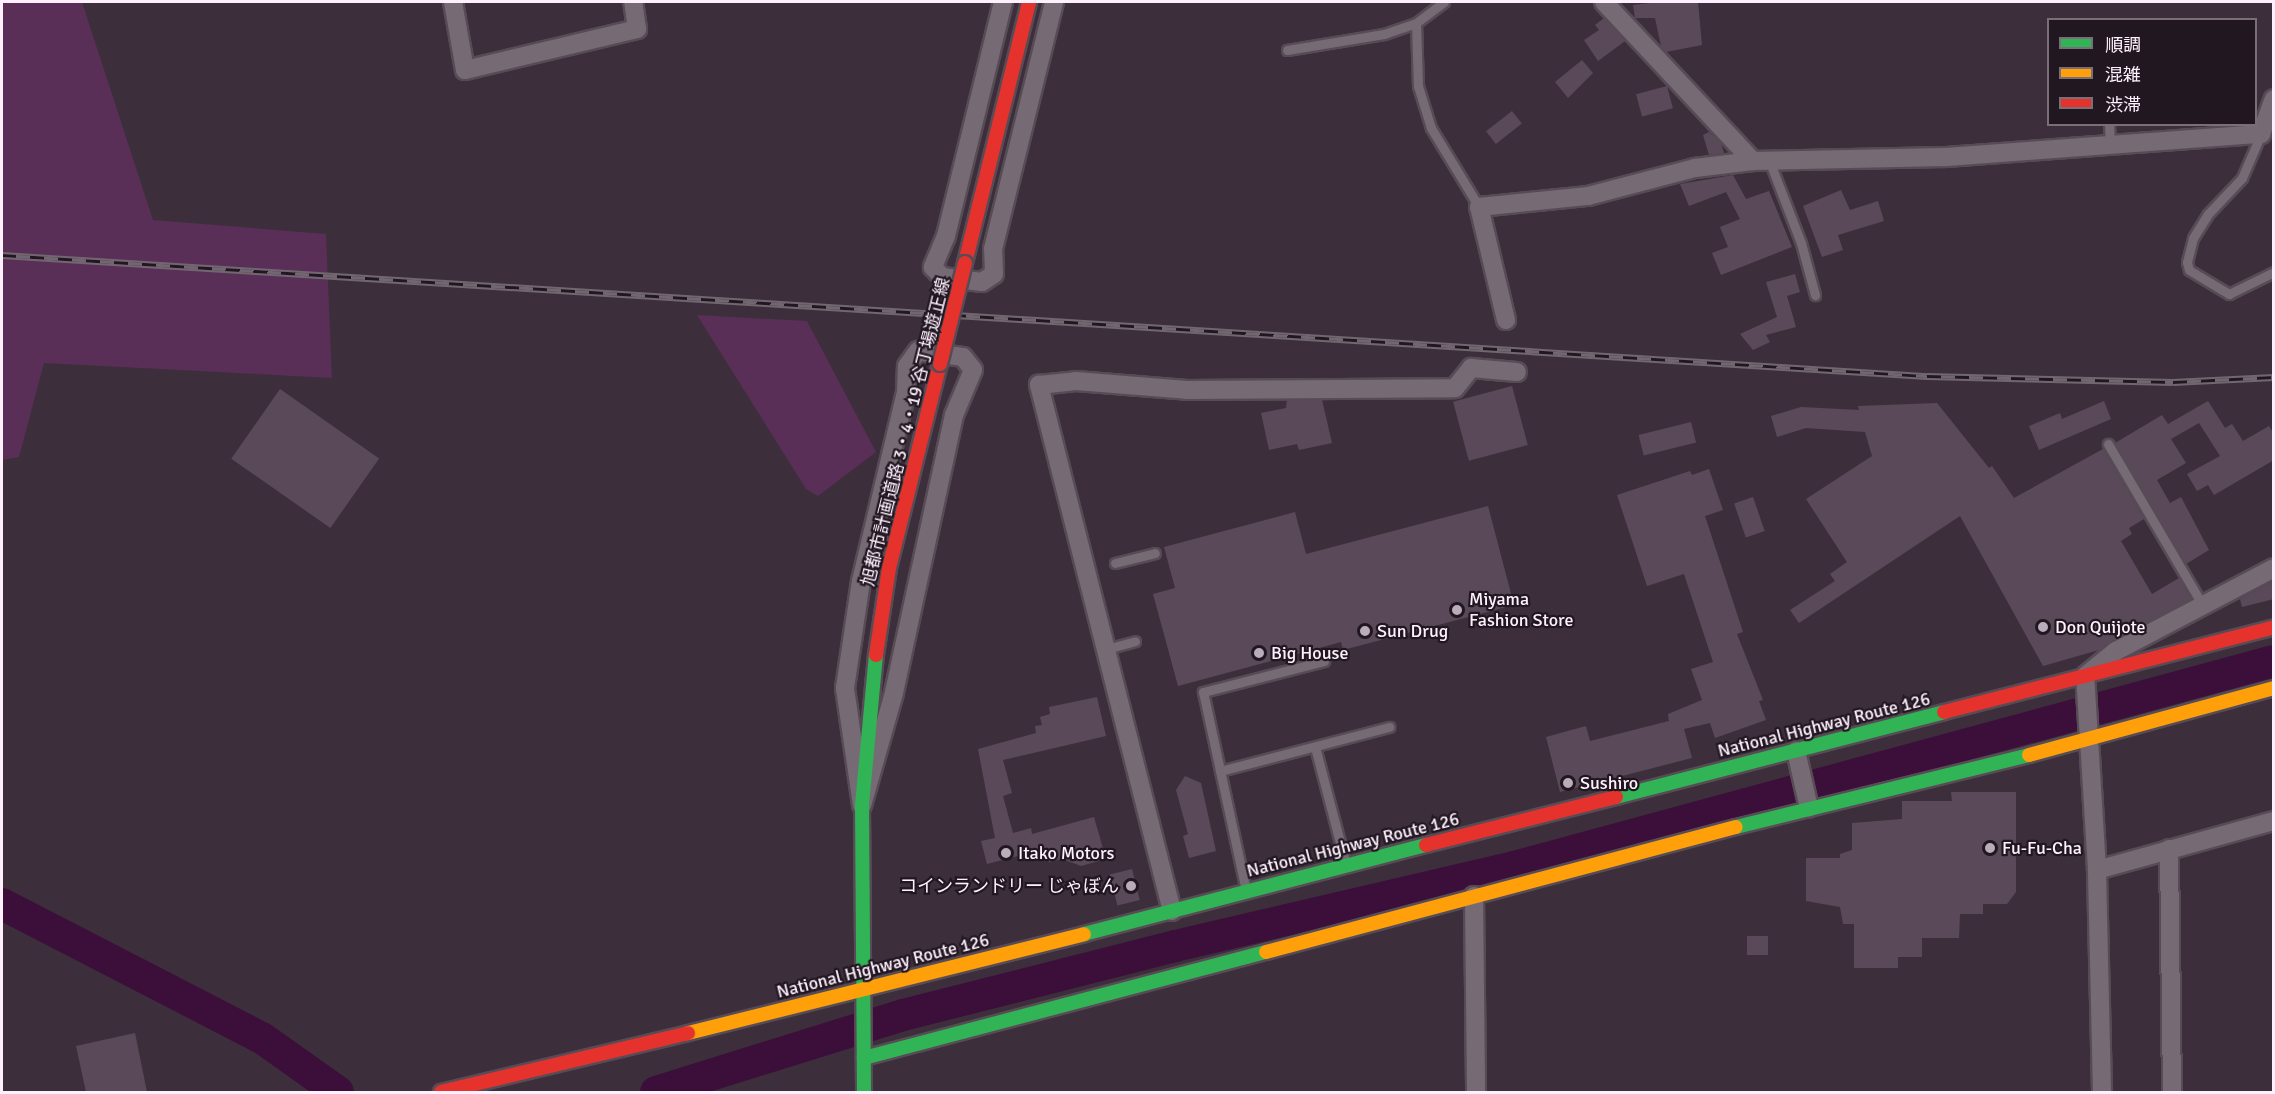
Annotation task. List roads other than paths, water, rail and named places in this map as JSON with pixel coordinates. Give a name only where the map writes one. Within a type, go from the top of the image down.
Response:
[{"type":"main road","name":"旭都市計画道路 3・4・19 谷丁場遊正線","points":[[864,1092],[861,991],[862,805],[871,692],[889,568],[1029,2]]},
{"type":"main road","name":"National Highway Route 126","points":[[441,1092],[861,991],[1347,866],[1419,843],[1535,812],[1796,751],[2274,627]]},
{"type":"main road","points":[[864,1054],[1809,808],[2089,740],[2274,688]]},
{"type":"street","points":[[453,2],[465,70],[637,29],[633,2]]},
{"type":"street","points":[[1003,2],[946,236],[933,267],[942,277],[982,282],[994,274],[993,249],[1054,2]]},
{"type":"street","points":[[1604,2],[1761,160]]},
{"type":"street","points":[[1506,320],[1479,207],[1588,196],[1695,168],[1761,160],[1946,157],[2261,134],[2274,99]]},
{"type":"street","points":[[918,351],[963,357],[973,370],[954,415],[894,693],[862,805],[845,688],[861,581],[895,444],[908,366],[918,351]]},
{"type":"street","points":[[1172,911],[1039,385],[1076,381],[1187,390],[1455,388],[1471,368],[1517,372]]},
{"type":"street","points":[[2102,1092],[2097,870],[2085,676],[2116,651],[2274,568]]},
{"type":"street","points":[[1796,751],[1809,808]]},
{"type":"street","points":[[2097,870],[2274,821]]},
{"type":"street","points":[[2169,849],[2172,1092]]},
{"type":"street","points":[[1474,896],[1476,1092]]},
{"type":"lane","points":[[1287,50],[1384,34],[1416,23],[1444,2]]},
{"type":"lane","points":[[1416,23],[1418,86],[1431,128],[1479,207]]},
{"type":"lane","points":[[2109,126],[2110,145]]},
{"type":"lane","points":[[2261,134],[2242,178],[2208,214],[2193,238],[2187,262],[2189,270],[2229,294],[2274,272]]},
{"type":"lane","points":[[1761,160],[1801,243],[1815,295]]},
{"type":"lane","points":[[2108,444],[2203,606]]},
{"type":"lane","points":[[1115,563],[1155,553]]},
{"type":"lane","points":[[1106,649],[1135,641]]},
{"type":"lane","points":[[1246,891],[1203,692],[1324,661]]},
{"type":"lane","points":[[1220,771],[1389,727]]},
{"type":"lane","points":[[1315,747],[1347,866]]},
{"type":"waterway","points":[[656,1092],[903,1015],[1175,946],[1514,867],[2274,661]]},
{"type":"waterway","points":[[2,904],[262,1038],[338,1092]]},
{"type":"railway","points":[[2,255],[1927,376],[2173,382],[2274,377]]},
{"type":"place","name":"Miyama Fashion Store","points":[[1457,610]]},
{"type":"place","name":"Don Quijote","points":[[2043,627]]},
{"type":"place","name":"Sun Drug","points":[[1365,631]]},
{"type":"place","name":"Big House","points":[[1259,653]]},
{"type":"place","name":"Sushiro","points":[[1568,783]]},
{"type":"place","name":"Fu-Fu-Cha","points":[[1990,848]]},
{"type":"place","name":"Itako Motors","points":[[1006,853]]},
{"type":"place","name":"コインランドリー じゃぼん","points":[[1131,886]]}]
